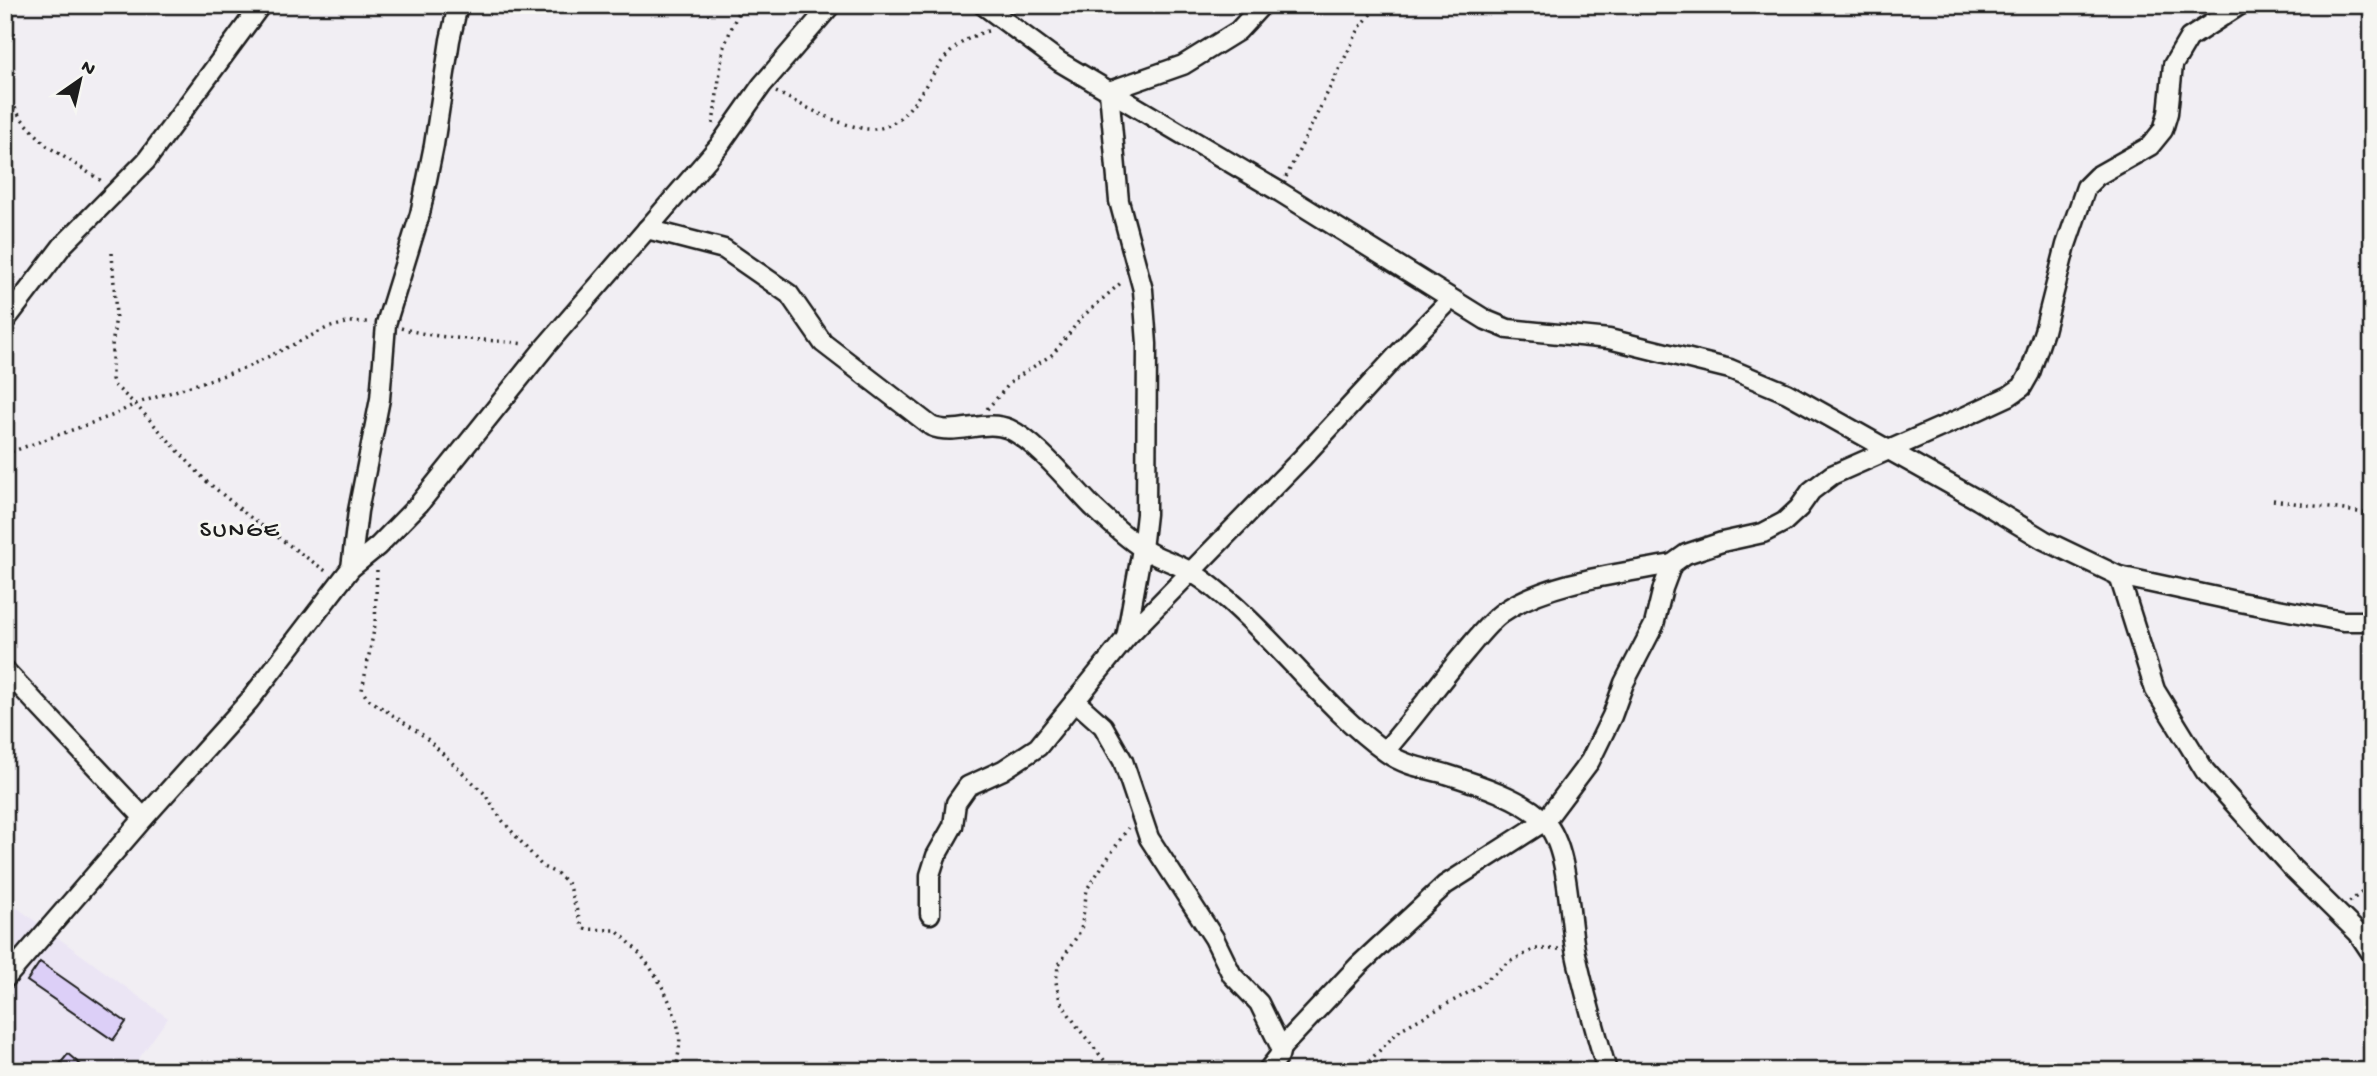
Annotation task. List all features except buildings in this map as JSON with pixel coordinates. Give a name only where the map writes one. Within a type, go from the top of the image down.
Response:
[{"type":"street","points":[[5,321],[63,245],[146,161],[261,5]]},
{"type":"street","points":[[346,574],[380,399],[386,324],[420,214],[458,5]]},
{"type":"street","points":[[5,979],[249,701],[346,574],[378,547],[419,504],[545,347],[719,145],[762,85],[831,5]]},
{"type":"street","points":[[983,5],[1060,62],[1280,192],[1486,320],[1508,329],[1609,339],[1730,369],[1787,393],[2044,540],[2119,576],[2343,621],[2372,621]]},
{"type":"street","points":[[1110,91],[1183,65],[1238,31],[1262,5]]},
{"type":"street","points":[[1385,751],[1414,718],[1442,679],[1502,612],[1545,591],[1672,564],[1686,554],[1722,542],[1763,534],[1784,522],[1799,508],[1811,491],[1832,475],[2009,396],[2022,387],[2030,373],[2044,331],[2066,245],[2087,187],[2097,176],[2150,146],[2163,130],[2174,65],[2189,38],[2240,5]]},
{"type":"street","points":[[1110,91],[1119,201],[1143,290],[1147,344],[1148,443],[1142,549],[1126,638]]},
{"type":"street","points":[[647,229],[724,249],[789,294],[823,343],[931,426],[946,430],[997,425],[1020,436],[1069,480],[1093,507],[1142,549],[1190,571],[1228,600],[1345,716],[1385,751],[1402,763],[1446,774],[1488,789],[1523,806],[1545,821],[1559,843],[1575,952],[1607,1071]]},
{"type":"street","points":[[930,914],[930,875],[936,856],[953,826],[956,803],[968,786],[1003,770],[1038,747],[1126,638],[1303,457],[1451,299]]},
{"type":"street","points":[[1267,1071],[1279,1056],[1281,1048],[1359,965],[1445,885],[1545,821],[1590,761],[1607,727],[1624,683],[1654,625],[1672,564]]},
{"type":"street","points":[[2119,576],[2155,690],[2205,771],[2292,868],[2358,933],[2372,954]]},
{"type":"street","points":[[5,670],[144,818]]},
{"type":"street","points":[[1075,701],[1103,726],[1123,761],[1149,838],[1214,938],[1232,975],[1259,1003],[1281,1048]]},
{"type":"path","points":[[719,145],[713,129],[720,66],[730,27],[741,5]]},
{"type":"path","points":[[1280,192],[1360,27],[1380,5]]},
{"type":"path","points":[[762,85],[829,117],[876,130],[887,127],[904,115],[941,63],[960,44],[976,34],[1014,26]]},
{"type":"path","points":[[5,89],[20,117],[47,146],[117,192]]},
{"type":"path","points":[[112,253],[116,316],[111,379],[114,385],[205,480],[251,518],[300,555],[346,574]]},
{"type":"path","points":[[970,429],[1013,380],[1053,354],[1082,317],[1138,268]]},
{"type":"path","points":[[5,454],[114,415],[135,404],[243,369],[327,328],[350,322],[386,324],[445,338],[502,341],[545,347]]},
{"type":"path","points":[[2273,500],[2372,514]]},
{"type":"path","points":[[378,547],[376,625],[362,690],[367,698],[424,736],[484,793],[501,819],[543,867],[558,874],[568,884],[582,926],[586,929],[615,930],[639,952],[674,1013],[680,1035],[677,1065]]},
{"type":"path","points":[[1113,1071],[1060,1001],[1056,982],[1058,966],[1081,930],[1087,889],[1123,839],[1138,808]]},
{"type":"path","points":[[2336,911],[2372,885]]},
{"type":"path","points":[[1359,1071],[1402,1029],[1475,989],[1507,964],[1535,949],[1553,948],[1575,952]]},
{"type":"shaded area","points":[[5,899],[168,1018],[130,1071],[5,1071]]},
{"type":"district","name":"SUNGE","points":[[240,531]]}]
